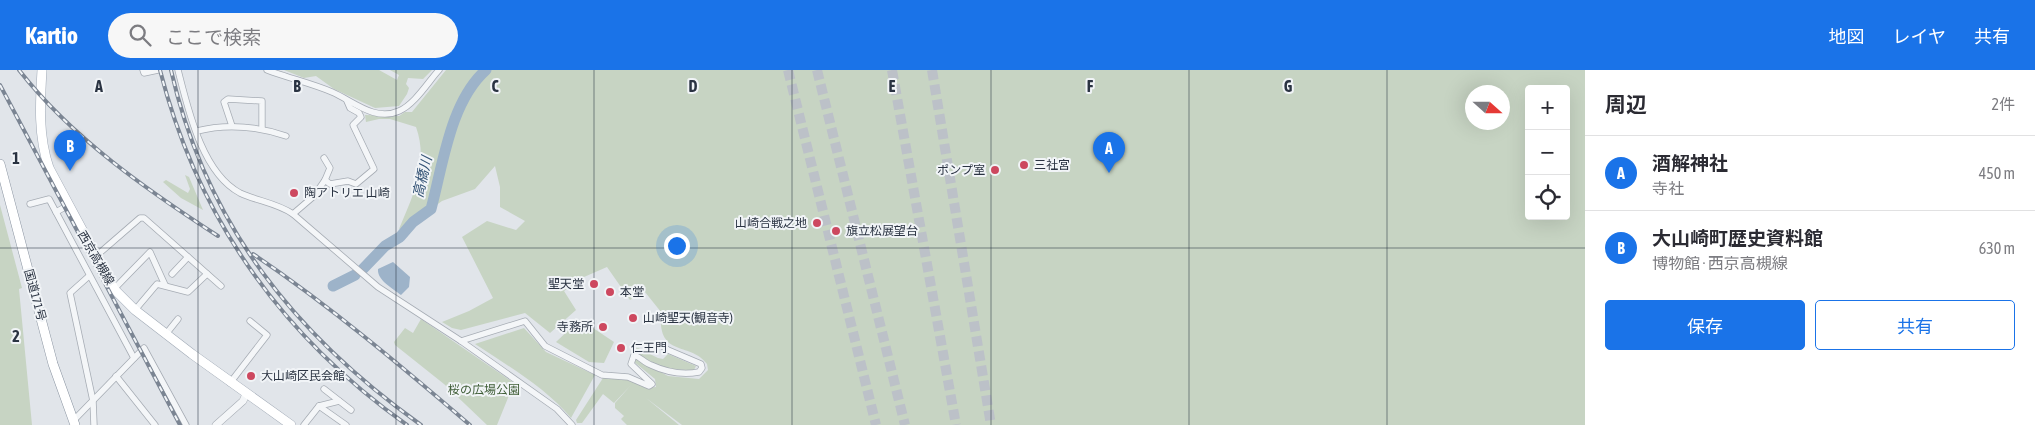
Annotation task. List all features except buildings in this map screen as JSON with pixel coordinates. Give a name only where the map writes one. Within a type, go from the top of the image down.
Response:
[{"type":"main road","name":"西京高槻線","points":[[41,74],[40,120],[44,154],[67,206],[114,289],[135,310],[166,334],[230,383],[291,425]]},
{"type":"main road","name":"国道171号","points":[[0,164],[53,364],[74,423]]},
{"type":"street","points":[[35,70],[41,74]]},
{"type":"street","points":[[143,70],[144,73],[158,70]]},
{"type":"street","points":[[178,70],[206,157],[221,178],[239,192],[284,208],[293,214],[378,288],[461,341],[557,409],[572,425]]},
{"type":"street","points":[[266,70],[332,92],[372,112],[395,112],[406,107],[439,70]]},
{"type":"street","points":[[232,126],[224,102],[228,99],[262,101],[262,128]]},
{"type":"street","points":[[325,180],[330,184],[348,181],[356,184],[374,169],[353,125],[361,117],[359,113],[350,108],[347,100]]},
{"type":"street","points":[[197,131],[217,126],[232,126],[262,128],[286,136]]},
{"type":"street","points":[[293,214],[304,207],[325,180],[330,168],[324,158]]},
{"type":"street","points":[[30,204],[49,199],[134,358]]},
{"type":"street","points":[[56,212],[67,206]]},
{"type":"street","points":[[95,257],[142,218],[221,286]]},
{"type":"street","points":[[114,289],[150,252],[165,285]]},
{"type":"street","points":[[172,274],[188,257]]},
{"type":"street","points":[[135,310],[157,284],[188,292],[207,274]]},
{"type":"street","points":[[89,276],[70,293],[92,401],[94,425]]},
{"type":"street","points":[[166,334],[178,319]]},
{"type":"street","points":[[230,383],[267,335],[250,321]]},
{"type":"street","points":[[461,341],[525,321],[545,346],[602,375],[628,377],[648,386],[652,384],[631,364],[634,355],[650,365],[668,371],[692,373],[699,372],[702,368],[701,364],[668,350],[661,345]]},
{"type":"street","points":[[74,423],[92,401],[144,348],[186,425]]},
{"type":"street","points":[[116,376],[154,425]]},
{"type":"street","points":[[324,389],[351,410]]},
{"type":"street","points":[[216,425],[243,401],[246,394]]},
{"type":"street","points":[[304,425],[319,406],[339,401]]},
{"type":"street","points":[[319,406],[346,425]]},
{"type":"green space","points":[[284,70],[379,70],[397,80],[399,75],[390,70],[432,70],[423,79],[408,78],[406,84],[409,88],[399,106],[375,108],[334,89],[316,76],[304,78]]},
{"type":"green space","points":[[446,70],[1585,70],[1585,425],[682,425],[646,398],[679,425],[627,425],[621,419],[624,416],[615,408],[615,403],[631,385],[614,403],[603,394],[582,423],[577,423],[576,420],[603,378],[628,379],[646,388],[656,387],[655,379],[633,361],[635,358],[668,376],[699,379],[708,370],[707,364],[700,357],[669,343],[664,337],[661,327],[661,312],[645,292],[630,300],[607,267],[584,277],[564,291],[576,310],[550,333],[525,313],[461,330],[452,328],[442,322],[469,311],[493,298],[462,237],[487,221],[516,230],[525,221],[500,207],[500,187],[495,166],[475,189],[442,201],[406,227],[399,229],[418,179],[421,153],[420,140],[416,127],[390,119],[366,122],[365,115],[399,116],[405,112],[412,112]]},
{"type":"green space","points":[[185,175],[189,177],[203,210],[181,198],[163,182],[166,180],[188,193],[190,189]]},
{"type":"green space","points":[[0,205],[22,288],[19,289],[32,425],[0,425]]},
{"type":"green space","name":"桜の広場公園","points":[[421,319],[514,383],[497,425],[487,425],[444,384],[395,345],[394,342],[405,328],[413,333]]},
{"type":"green space","points":[[584,322],[614,342],[604,363],[589,362],[556,342],[575,324]]},
{"type":"green space","points":[[524,328],[546,352],[595,375],[571,418],[550,396],[475,344]]},
{"type":"green space","points":[[638,348],[658,358],[663,359],[668,354],[696,366],[694,370],[685,370],[661,366],[640,355],[634,349]]},
{"type":"water","points":[[393,262],[410,277],[409,287],[401,295],[386,284],[378,273],[378,269]]},
{"type":"waterway","name":"高橋川","points":[[361,271],[385,246],[400,237],[413,222],[431,209],[444,154],[456,116],[474,83],[486,70]]},
{"type":"waterway","name":"高橋川","points":[[333,286],[355,275]]},
{"type":"tunnel","points":[[788,70],[876,425]]},
{"type":"tunnel","points":[[817,70],[905,425]]},
{"type":"tunnel","points":[[892,70],[956,425]]},
{"type":"tunnel","points":[[932,70],[991,425]]},
{"type":"railway","points":[[19,70],[62,118],[112,161],[164,200],[218,236]]},
{"type":"railway","points":[[160,70],[176,124],[197,176],[222,224],[251,270],[284,313],[321,353],[362,390],[407,425]]},
{"type":"railway","points":[[171,70],[187,126],[207,178],[232,226],[262,271],[295,313],[333,353],[375,390],[421,425]]},
{"type":"railway","points":[[0,85],[180,425]]},
{"type":"railway","points":[[253,254],[337,315],[470,425]]},
{"type":"place","name":"三社宮","points":[[1024,165]]},
{"type":"place","name":"ポンプ室","points":[[995,170]]},
{"type":"place","name":"大山崎町歴史資料館","points":[[70,171]]},
{"type":"place","name":"酒解神社","points":[[1109,173]]},
{"type":"place","name":"陶アトリエ 山崎","points":[[294,193]]},
{"type":"place","name":"山崎合戦之地","points":[[817,223]]},
{"type":"place","name":"旗立松展望台","points":[[836,231]]},
{"type":"place","name":"聖天堂","points":[[594,284]]},
{"type":"place","name":"本堂","points":[[610,292]]},
{"type":"place","name":"山崎聖天(観音寺)","points":[[633,318]]},
{"type":"place","name":"寺務所","points":[[603,327]]},
{"type":"place","name":"仁王門","points":[[621,348]]},
{"type":"place","name":"大山崎区民会館","points":[[251,376]]}]
